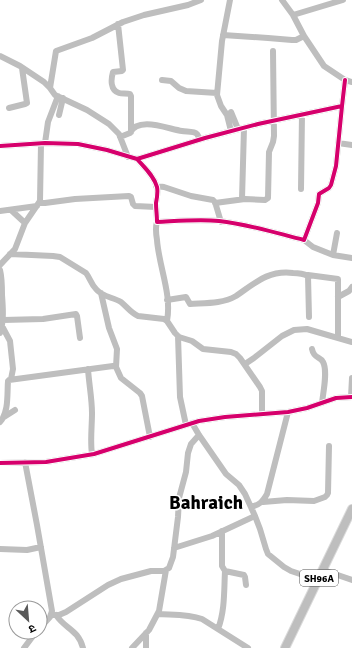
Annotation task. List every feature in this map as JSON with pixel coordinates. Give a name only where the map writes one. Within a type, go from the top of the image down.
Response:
[{"type":"main road","name":"SH96A","points":[[285,648],[352,509]]},
{"type":"street","points":[[50,88],[56,51],[92,38],[118,24],[201,0]]},
{"type":"street","points":[[230,0],[223,35],[217,93],[219,102],[227,114],[231,131]]},
{"type":"street","points":[[282,0],[293,15],[304,36],[324,66],[345,80],[352,82]]},
{"type":"street","points":[[293,15],[343,0]]},
{"type":"street","points":[[118,24],[123,70],[113,72],[112,86],[119,93],[128,93],[131,96],[131,132]]},
{"type":"street","points":[[223,35],[292,40],[296,40],[304,36]]},
{"type":"street","points":[[215,203],[242,199],[264,200],[268,198],[269,152],[274,139],[275,120],[273,51]]},
{"type":"street","points":[[0,56],[22,68],[50,88],[55,95],[87,110],[109,124],[119,134],[128,156]]},
{"type":"street","points":[[9,108],[27,103],[22,68]]},
{"type":"street","points":[[162,80],[171,81],[179,88],[186,90],[217,93]]},
{"type":"street","points":[[304,240],[318,203],[318,195],[331,185],[336,166],[345,80]]},
{"type":"street","points":[[59,115],[60,97]]},
{"type":"street","points":[[0,265],[15,249],[25,223],[38,204],[41,196],[43,144],[48,122],[60,97]]},
{"type":"street","points":[[137,159],[241,128],[342,106]]},
{"type":"street","points":[[231,112],[241,128],[242,199]]},
{"type":"street","points":[[300,189],[302,114]]},
{"type":"street","points":[[120,138],[131,132],[134,128],[148,124],[180,131],[195,132],[200,139]]},
{"type":"street","points":[[338,143],[352,145]]},
{"type":"street","points":[[0,146],[78,144],[107,150],[137,159],[153,179],[157,190],[157,245],[167,300],[167,321]]},
{"type":"street","points":[[156,186],[164,187],[191,196],[213,200],[221,222]]},
{"type":"street","points":[[0,211],[75,199],[129,196],[132,197],[133,204],[135,206],[156,207]]},
{"type":"street","points":[[10,210],[25,223]]},
{"type":"street","points":[[157,222],[208,221],[242,225],[304,240],[313,247],[333,255],[352,258]]},
{"type":"street","points":[[333,255],[337,233]]},
{"type":"street","points":[[10,254],[60,257],[86,273],[94,288],[101,294],[121,302],[138,316],[164,319],[178,336],[192,341],[203,348],[236,354],[245,364],[262,391],[262,414]]},
{"type":"street","points":[[0,270],[2,278],[3,323],[0,333]]},
{"type":"street","points":[[167,300],[185,297],[190,304],[213,303],[231,299],[272,274],[289,272],[338,279],[338,337]]},
{"type":"street","points":[[308,275],[309,317]]},
{"type":"street","points":[[338,297],[349,291],[352,287]]},
{"type":"street","points":[[101,294],[109,328],[117,349],[116,367],[120,378],[138,390],[142,396],[150,436]]},
{"type":"street","points":[[3,323],[76,314],[80,338]]},
{"type":"street","points":[[2,420],[6,408],[8,381],[11,379],[13,369],[10,341],[3,323]]},
{"type":"street","points":[[245,364],[282,336],[294,330],[307,329],[352,342]]},
{"type":"street","points":[[178,336],[180,396],[194,440]]},
{"type":"street","points":[[312,349],[314,355],[322,360],[326,368],[322,403]]},
{"type":"street","points":[[11,379],[113,366],[116,367]]},
{"type":"street","points":[[88,369],[92,405],[90,442],[92,454]]},
{"type":"street","points":[[0,463],[46,462],[92,454],[199,421],[225,417],[288,412],[336,398],[351,397],[352,378]]},
{"type":"street","points":[[2,420],[15,410]]},
{"type":"street","points":[[263,502],[267,494],[288,412]]},
{"type":"street","points":[[189,424],[199,435],[226,474],[239,485],[256,516],[268,554],[291,572],[318,580]]},
{"type":"street","points":[[132,648],[149,630],[158,614],[166,570],[169,568],[173,557],[179,498],[186,472],[189,449],[191,444],[199,435]]},
{"type":"street","points":[[251,507],[263,502],[287,500],[314,501],[327,496],[330,446]]},
{"type":"street","points":[[25,462],[52,611],[56,614],[59,621],[70,628],[79,637],[83,648]]},
{"type":"street","points":[[174,548],[200,540],[256,516]]},
{"type":"street","points":[[218,629],[223,613],[225,571],[222,566],[222,531]]},
{"type":"street","points":[[0,549],[27,550],[41,547]]},
{"type":"street","points":[[48,621],[56,614],[73,608],[108,585],[122,579],[151,571],[166,570]]},
{"type":"street","points":[[323,570],[352,580]]},
{"type":"street","points":[[225,571],[244,575],[246,585]]},
{"type":"street","points":[[158,614],[196,617],[202,619],[248,648]]},
{"type":"street","points":[[146,633],[146,648]]},
{"type":"cycle path","points":[[0,146],[45,143],[78,144],[107,150],[137,159],[205,138],[258,124],[342,106],[345,80]]},
{"type":"cycle path","points":[[137,159],[146,168],[156,183],[157,222],[196,220],[230,222],[304,240],[318,203],[319,194],[331,185],[336,166],[342,106]]},
{"type":"cycle path","points":[[0,463],[46,462],[94,454],[199,421],[225,417],[288,412],[307,408],[336,398],[352,397]]},
{"type":"district","name":"Bahraich","points":[[206,502]]}]
